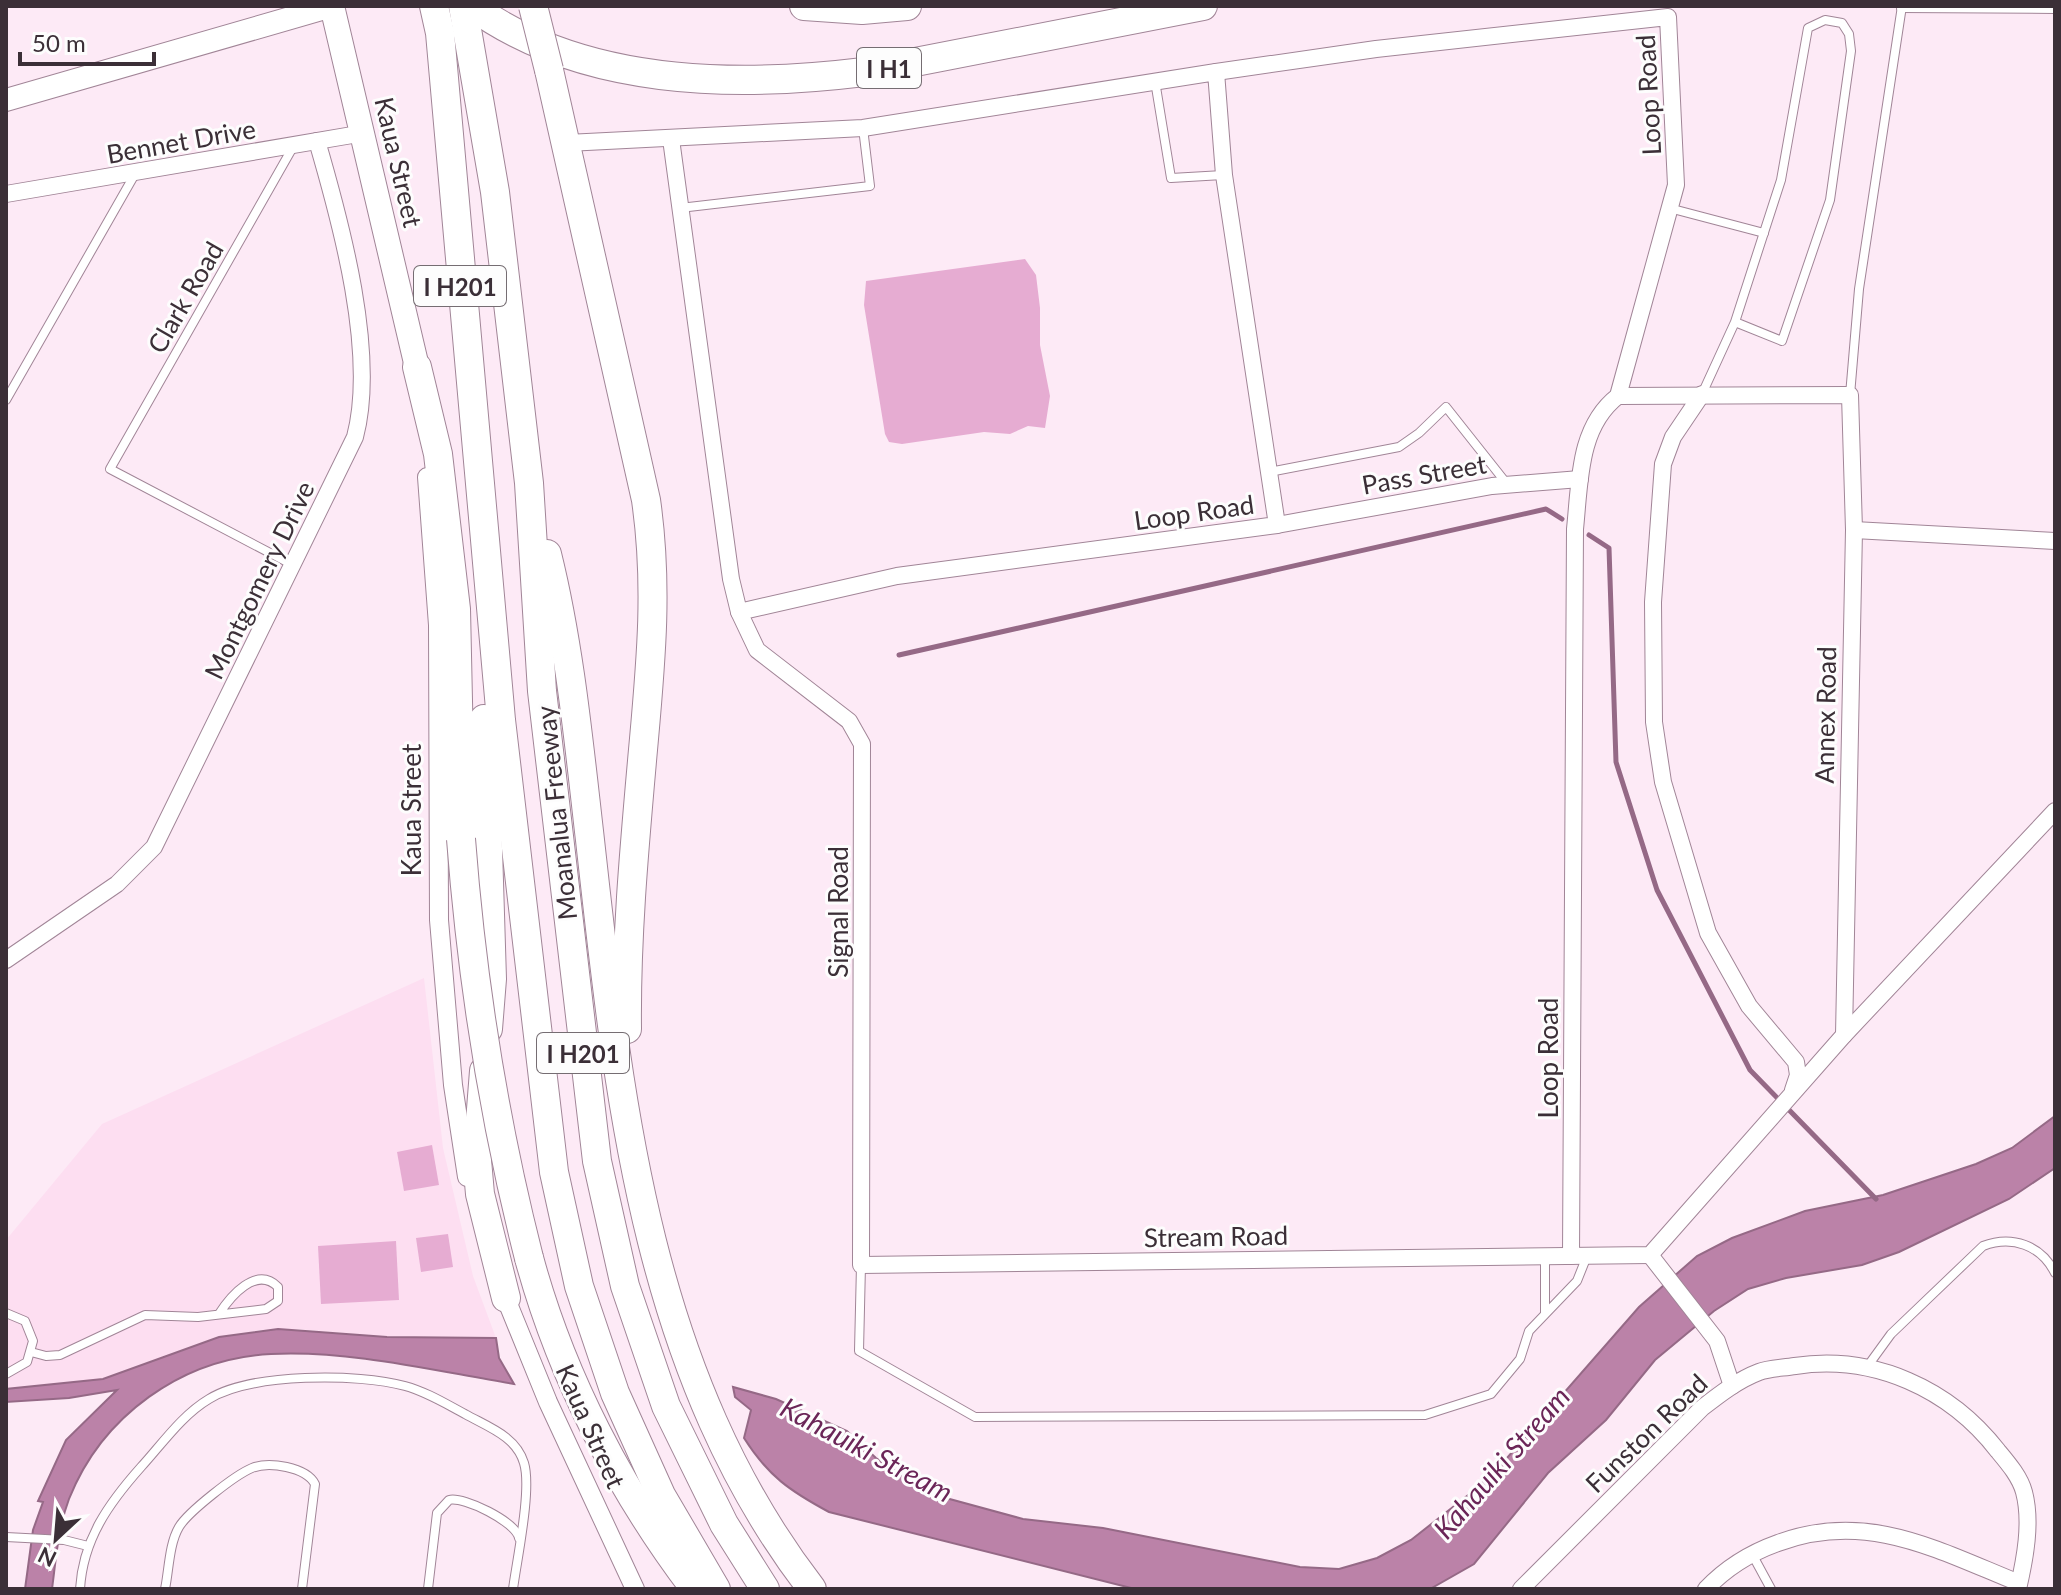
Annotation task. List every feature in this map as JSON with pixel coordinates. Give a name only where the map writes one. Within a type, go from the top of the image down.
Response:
[{"type":"highway","name":"Moanalua Freeway","points":[[434,6],[440,33],[485,554],[546,1109],[566,1238],[594,1339],[636,1443],[716,1589]]},
{"type":"highway","name":"Moanalua Freeway","points":[[463,6],[495,192],[529,483],[542,691],[587,1096],[609,1223],[639,1332],[666,1406],[724,1524],[765,1589]]},
{"type":"highway","name":"I H1","points":[[472,6],[576,59],[710,79],[809,79],[864,72],[1203,6]]},
{"type":"highway","points":[[533,6],[567,143],[646,500],[653,548],[656,607],[631,883],[627,1114]]},
{"type":"highway","name":"I H1","points":[[804,6],[862,10],[907,6]]},
{"type":"highway","points":[[417,367],[438,454],[456,609],[461,839],[470,962],[489,1083],[543,1309],[577,1391],[647,1519],[695,1589]]},
{"type":"highway","points":[[529,483],[560,613],[578,735],[607,993],[650,1247],[686,1355],[754,1503],[812,1589]]},
{"type":"highway","points":[[485,554],[483,711],[492,979],[477,1160],[487,1226],[506,1298]]},
{"type":"main road","points":[[6,100],[332,6]]},
{"type":"main road","name":"Kaua Street","points":[[332,6],[417,367]]},
{"type":"street","name":"Loop Road","points":[[739,612],[897,576],[1277,525],[1224,175],[1216,72],[1376,49],[1668,17],[1676,133],[1676,185],[1618,396],[1593,424],[1580,479],[1575,529],[1579,1256]]},
{"type":"street","points":[[567,143],[863,128],[1216,72]]},
{"type":"street","name":"Bennet Drive","points":[[6,194],[364,133]]},
{"type":"street","points":[[671,139],[731,579],[739,612]]},
{"type":"street","name":"Montgomery Drive","points":[[6,960],[117,884],[154,847],[291,564],[348,455],[363,398],[363,366],[342,231],[317,141]]},
{"type":"street","name":"Kaua Street","points":[[417,367],[438,625],[439,920],[446,1008],[470,1197],[485,1247],[548,1402],[635,1589]]},
{"type":"street","points":[[1702,394],[1673,437],[1663,464],[1653,602],[1654,722],[1663,782],[1700,914],[1736,987],[1796,1062],[1798,1075],[1791,1095]]},
{"type":"street","points":[[1618,396],[1850,395]]},
{"type":"street","name":"Annex Road","points":[[1844,1035],[1854,530],[1850,395]]},
{"type":"street","name":"Pass Street","points":[[1277,525],[1508,484],[1580,479]]},
{"type":"street","points":[[1854,530],[2055,541]]},
{"type":"street","name":"Signal Road","points":[[739,612],[757,650],[849,721],[862,744],[861,1265]]},
{"type":"street","points":[[1579,1256],[1650,1255],[1844,1035],[2055,811]]},
{"type":"street","points":[[1650,1255],[1720,1348],[1732,1386]]},
{"type":"street","name":"Stream Road","points":[[861,1265],[1579,1256]]},
{"type":"street","name":"Funston Road","points":[[1521,1589],[1670,1438],[1732,1386],[1761,1371],[1801,1365],[1867,1367],[1916,1384],[1952,1404],[1980,1429],[2015,1474],[2024,1491],[2027,1510],[2018,1586]]},
{"type":"street","points":[[1706,1589],[1752,1553],[1805,1535],[1843,1528],[1909,1539],[2018,1586]]},
{"type":"lane","points":[[1850,395],[1859,289],[1902,7],[2055,9]]},
{"type":"lane","points":[[1702,394],[1735,322],[1781,180],[1808,28],[1825,20],[1842,23],[1849,34],[1851,51],[1830,200],[1782,341],[1735,322]]},
{"type":"lane","points":[[1155,81],[1171,178],[1224,175]]},
{"type":"lane","points":[[680,208],[870,186],[863,128]]},
{"type":"lane","name":"Clark Road","points":[[291,564],[110,469],[295,145]]},
{"type":"lane","points":[[6,400],[135,174]]},
{"type":"lane","points":[[1669,208],[1764,233]]},
{"type":"lane","points":[[1269,472],[1399,447],[1446,407],[1508,484]]},
{"type":"lane","points":[[1867,1367],[1891,1334],[1983,1246],[2003,1241],[2025,1244],[2044,1257],[2055,1273]]},
{"type":"lane","points":[[1545,1256],[1545,1313]]},
{"type":"lane","points":[[861,1265],[859,1351],[975,1417],[1425,1415],[1491,1394],[1520,1359],[1526,1336],[1545,1313],[1571,1290],[1579,1256]]},
{"type":"lane","points":[[31,1352],[60,1355],[145,1315],[186,1318],[270,1308],[278,1301],[278,1287],[270,1280],[260,1279],[237,1290],[219,1314]]},
{"type":"lane","points":[[6,1313],[25,1321],[33,1341],[31,1352],[22,1367],[6,1374]]},
{"type":"lane","points":[[80,1589],[88,1546],[114,1499],[186,1417],[208,1399],[246,1385],[324,1380],[409,1387],[509,1439],[521,1454],[526,1474],[513,1589]]},
{"type":"lane","points":[[165,1589],[173,1540],[180,1526],[234,1481],[260,1466],[301,1470],[313,1479],[302,1589]]},
{"type":"lane","points":[[428,1589],[437,1513],[449,1500],[468,1502],[515,1528],[519,1539]]},
{"type":"lane","points":[[10,1537],[64,1540],[88,1546]]},
{"type":"lane","points":[[1752,1553],[1771,1589]]},
{"type":"shaded area","points":[[1025,259],[1036,275],[1040,308],[1040,345],[1050,396],[1045,428],[1028,426],[1010,434],[984,432],[902,444],[889,442],[885,434],[864,305],[866,281]]},
{"type":"shaded area","points":[[424,978],[443,1148],[473,1276],[496,1338],[387,1337],[298,1329],[259,1330],[202,1343],[103,1379],[6,1389],[6,1240],[102,1124]]},
{"type":"shaded area","points":[[2055,1116],[2055,1168],[2009,1199],[1899,1252],[1862,1265],[1786,1278],[1748,1289],[1714,1311],[1655,1360],[1606,1420],[1548,1473],[1474,1564],[1430,1589],[1135,1589],[829,1512],[781,1481],[762,1463],[744,1438],[751,1410],[735,1397],[733,1387],[776,1399],[847,1431],[876,1458],[910,1481],[946,1498],[1023,1519],[1103,1528],[1300,1567],[1339,1569],[1377,1558],[1411,1540],[1472,1492],[1500,1466],[1639,1307],[1697,1256],[1732,1238],[1805,1211],[1883,1195],[1976,1164],[2012,1148]]},
{"type":"shaded area","points":[[432,1145],[439,1185],[404,1191],[397,1152]]},
{"type":"shaded area","points":[[448,1234],[453,1267],[421,1272],[416,1238]]},
{"type":"shaded area","points":[[396,1241],[399,1300],[321,1304],[318,1246]]},
{"type":"shaded area","points":[[278,1329],[387,1337],[496,1338],[499,1358],[514,1384],[332,1355],[271,1354],[238,1358],[207,1367],[149,1397],[102,1442],[84,1469],[65,1510],[52,1589],[25,1589],[33,1530],[43,1502],[38,1501],[66,1440],[117,1390],[69,1398],[6,1402],[6,1389],[103,1379],[219,1337]]},
{"type":"waterway","points":[[899,655],[1546,509],[1562,519]]},
{"type":"waterway","points":[[1589,535],[1609,548],[1616,762],[1657,890],[1750,1070],[1876,1199]]},
{"type":"water label","name":"Kahauiki Stream","points":[[867,1449]]},
{"type":"water label","name":"Kahauiki Stream","points":[[1501,1462]]}]
